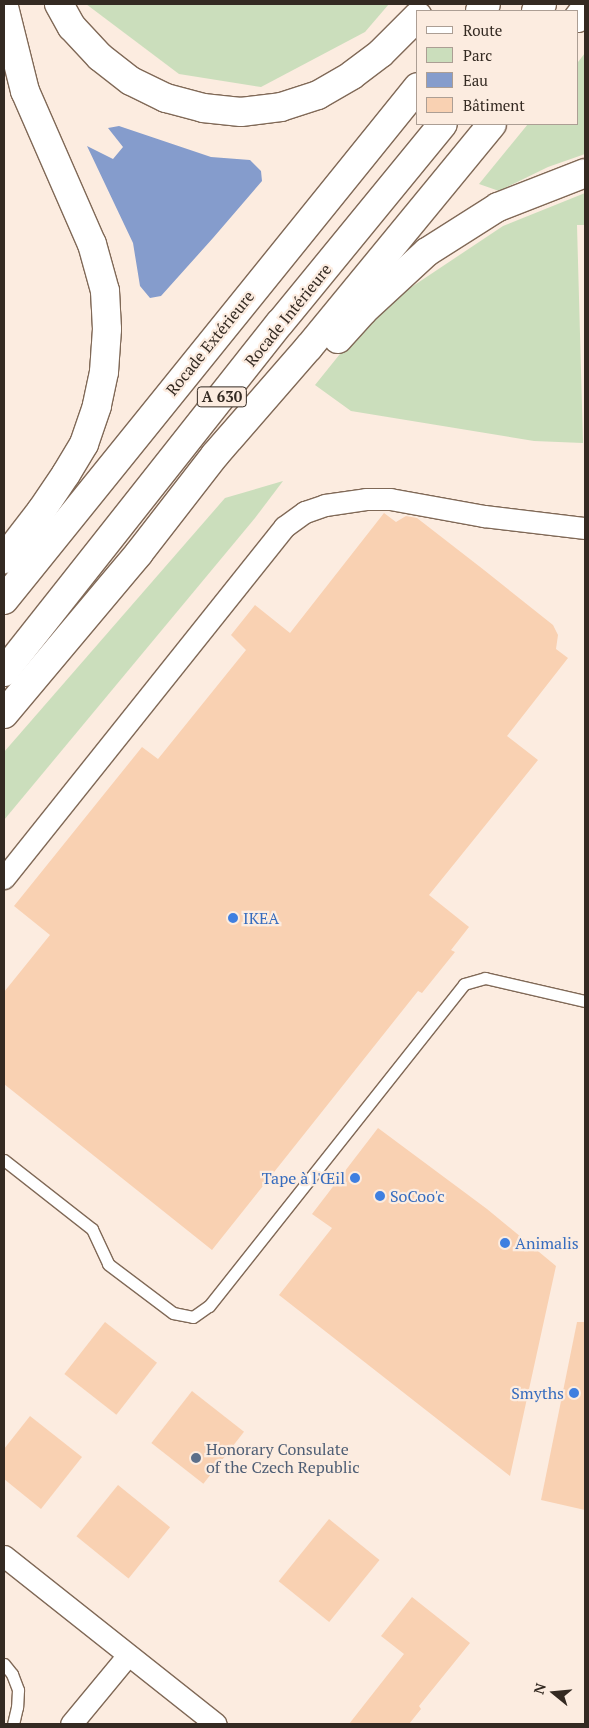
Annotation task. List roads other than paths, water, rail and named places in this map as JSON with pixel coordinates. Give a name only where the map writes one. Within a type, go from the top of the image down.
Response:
[{"type":"highway","points":[[59,4],[72,27],[100,57],[131,81],[166,98],[203,108],[241,112],[281,107],[318,95],[352,75],[381,53],[416,18]]},
{"type":"highway","points":[[4,7],[25,91],[92,244],[105,291],[107,329],[104,372],[99,398],[84,444],[46,504],[4,559]]},
{"type":"highway","name":"Rocade Extérieure","points":[[4,600],[416,89]]},
{"type":"highway","name":"Rocade Intérieure","points":[[4,672],[280,323],[442,125]]},
{"type":"highway","points":[[4,714],[139,553],[215,455],[309,347],[491,125]]},
{"type":"highway","points":[[139,553],[226,464],[363,311],[427,252],[498,207],[585,173]]},
{"type":"street","points":[[4,878],[284,527],[305,512],[326,505],[366,499],[390,499],[484,516],[585,528]]},
{"type":"street","points":[[4,1556],[216,1724]]},
{"type":"street","points":[[71,1724],[110,1674],[128,1655]]},
{"type":"lane","points":[[4,1160],[92,1229],[108,1264],[172,1313],[193,1317],[209,1306],[231,1279],[464,984],[485,978],[584,997]]},
{"type":"lane","points":[[4,1664],[12,1674],[18,1690],[13,1724]]},
{"type":"water","points":[[119,126],[211,157],[250,160],[261,171],[262,181],[161,296],[150,298],[140,286],[133,243],[87,146],[113,159],[123,147],[108,128]]},
{"type":"place","name":"IKEA","points":[[233,918]]},
{"type":"place","name":"Tape à l'Œil","points":[[355,1178]]},
{"type":"place","name":"SoCoo'c","points":[[380,1196]]},
{"type":"place","name":"Animalis","points":[[505,1243]]},
{"type":"place","name":"Smyths","points":[[574,1393]]},
{"type":"place","name":"Honorary Consulate of the Czech Republic","points":[[196,1458]]}]
